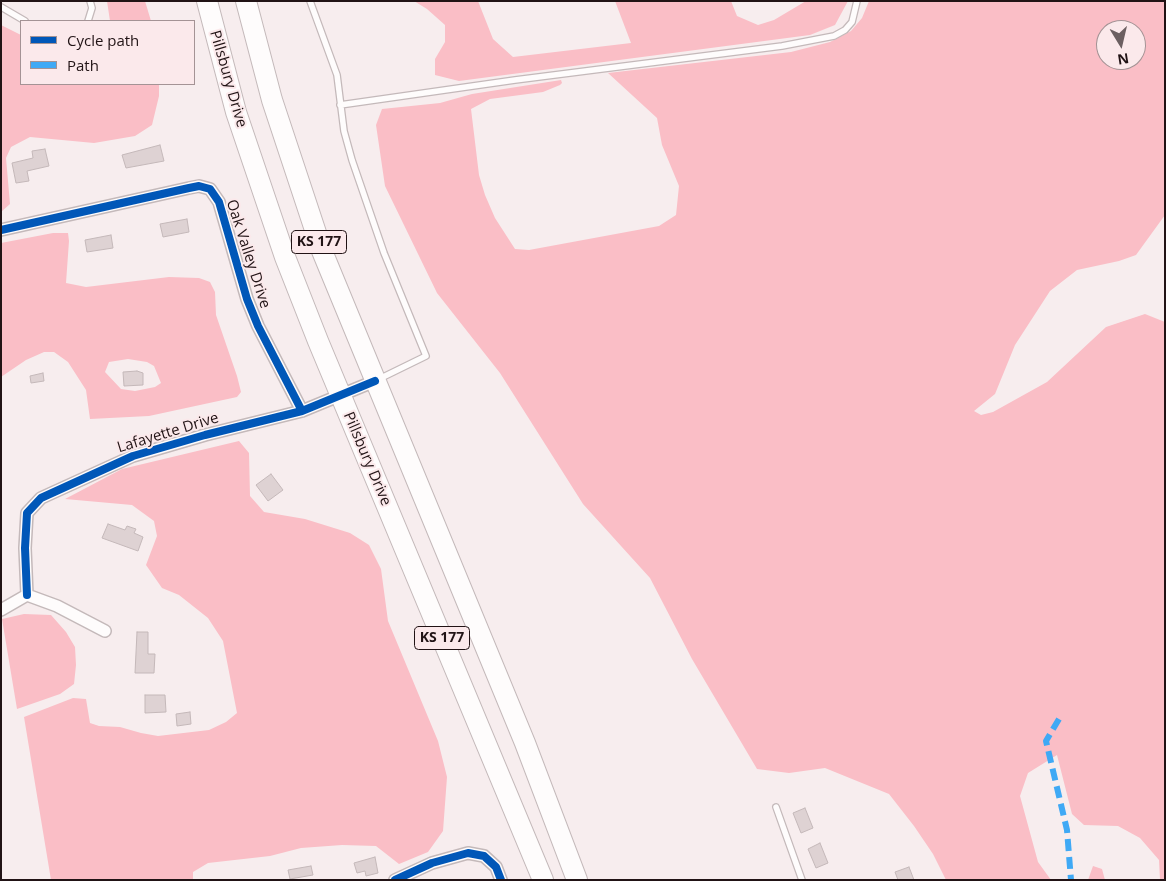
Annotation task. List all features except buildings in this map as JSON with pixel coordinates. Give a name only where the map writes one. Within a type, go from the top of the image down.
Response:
[{"type":"highway","name":"Pillsbury Drive","points":[[207,1],[234,103],[285,257],[543,880]]},
{"type":"highway","name":"KS 177","points":[[246,1],[293,166],[322,251],[525,743],[577,880]]},
{"type":"street","name":"Oak Valley Drive","points":[[1,230],[199,186],[210,189],[219,202],[246,299],[302,411]]},
{"type":"street","name":"Lafayette Drive","points":[[27,595],[25,548],[27,513],[41,498],[133,456],[205,435],[302,411],[375,381]]},
{"type":"street","points":[[1,610],[27,595],[57,606],[105,631]]},
{"type":"street","points":[[395,880],[432,862],[468,853],[484,856],[496,867],[501,880]]},
{"type":"lane","points":[[88,20],[92,8],[90,1]]},
{"type":"lane","points":[[310,1],[337,75],[340,105],[352,160],[384,253],[426,356],[375,381]]},
{"type":"lane","points":[[340,105],[515,80],[782,46],[834,36],[845,30],[852,22],[857,1]]},
{"type":"lane","points":[[1,7],[23,20]]},
{"type":"lane","points":[[776,807],[802,880]]},
{"type":"shaded area","points":[[107,1],[145,1],[151,20],[110,20]]},
{"type":"shaded area","points":[[414,1],[478,1],[493,39],[513,57],[631,43],[615,1],[731,1],[737,16],[758,25],[774,20],[806,1],[848,1],[835,25],[810,35],[459,81],[435,75],[435,59],[445,42],[445,25],[427,9]]},
{"type":"shaded area","points":[[869,1],[1165,1],[1165,215],[1136,255],[1119,261],[1077,270],[1050,291],[1015,345],[995,394],[974,411],[981,415],[993,412],[1047,382],[1106,327],[1145,314],[1165,322],[1165,880],[1160,880],[1159,860],[1140,838],[1118,826],[1084,825],[1072,814],[1057,755],[1028,773],[1020,796],[1038,862],[1051,880],[946,880],[933,854],[889,794],[825,768],[789,773],[757,769],[692,659],[650,578],[583,504],[500,373],[437,293],[385,186],[376,125],[382,109],[440,103],[472,94],[561,80],[562,83],[560,85],[543,92],[490,99],[471,109],[479,175],[485,195],[495,218],[515,249],[529,250],[659,226],[676,215],[679,186],[662,145],[657,118],[608,73],[791,52],[830,42],[851,31],[862,18]]},
{"type":"shaded area","points":[[1,25],[20,34],[20,85],[159,85],[159,96],[152,125],[135,136],[94,143],[30,137],[11,147],[6,158],[10,204],[1,212]]},
{"type":"shaded area","points":[[53,233],[68,233],[66,283],[86,287],[169,277],[199,278],[210,282],[215,292],[216,315],[241,392],[237,397],[149,416],[90,419],[86,390],[68,362],[54,352],[44,352],[26,360],[1,377],[1,243]],"holes":[[[128,359],[147,362],[154,366],[161,383],[155,387],[135,391],[121,389],[105,372],[109,362]]]},
{"type":"shaded area","points":[[239,441],[249,453],[250,496],[264,512],[305,519],[350,533],[369,545],[381,569],[388,621],[438,741],[447,777],[443,831],[428,852],[399,864],[376,846],[342,845],[301,848],[270,856],[208,863],[193,872],[193,880],[51,880],[24,717],[73,698],[86,699],[90,723],[99,726],[120,727],[158,736],[209,730],[226,722],[237,713],[223,641],[208,618],[179,595],[162,588],[146,565],[157,536],[154,521],[132,505],[65,499],[122,469]]},
{"type":"shaded area","points":[[24,614],[51,615],[66,632],[75,647],[76,665],[74,684],[60,694],[17,709],[2,619]]},
{"type":"shaded area","points":[[1093,866],[1102,869],[1105,880],[1088,880]]},
{"type":"marked path","points":[[1059,719],[1046,741],[1067,830],[1071,880]]},
{"type":"cycle path","points":[[1,230],[199,186],[210,189],[219,202],[247,299],[258,326],[302,411]]},
{"type":"cycle path","points":[[27,595],[25,548],[27,513],[41,498],[133,456],[205,435],[302,411],[375,381]]},
{"type":"cycle path","points":[[395,880],[432,863],[468,853],[484,856],[496,867],[501,880]]}]
